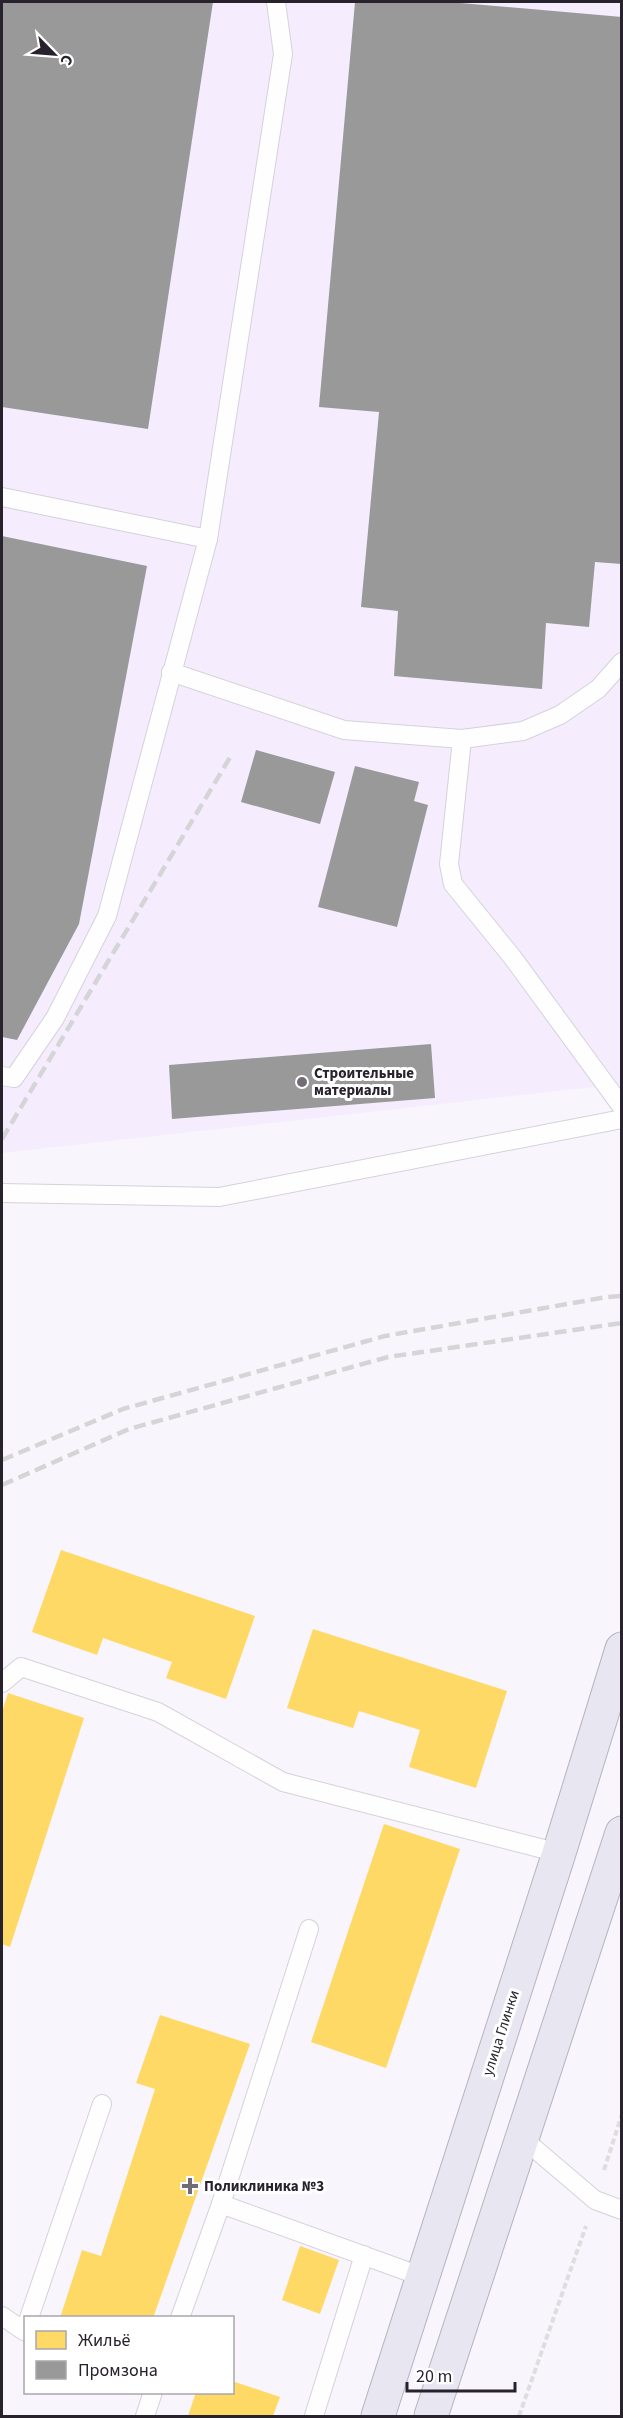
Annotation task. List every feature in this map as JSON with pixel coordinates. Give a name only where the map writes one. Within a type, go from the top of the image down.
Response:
[{"type":"highway","name":"улица Глинки","points":[[378,2416],[559,1853],[621,1648]]},
{"type":"highway","points":[[431,2416],[621,1833]]},
{"type":"highway","points":[[423,2277],[471,2292]]},
{"type":"lane","points":[[2,1077],[15,1078],[55,1018],[107,916],[208,539],[283,54],[276,2]]},
{"type":"lane","points":[[2,497],[208,539]]},
{"type":"lane","points":[[171,672],[344,730],[462,739],[523,731],[560,715],[598,689],[621,662]]},
{"type":"lane","points":[[462,739],[449,864],[453,884],[513,958],[621,1107]]},
{"type":"lane","points":[[2,1193],[219,1197],[621,1119]]},
{"type":"lane","points":[[2,1683],[21,1667],[158,1712],[283,1782],[559,1853]]},
{"type":"lane","points":[[181,2316],[221,2204],[309,1929]]},
{"type":"lane","points":[[30,2316],[102,2104]]},
{"type":"lane","points":[[521,2137],[595,2200],[621,2210]]},
{"type":"lane","points":[[221,2204],[423,2277]]},
{"type":"lane","points":[[314,2416],[364,2255]]},
{"type":"lane","points":[[2,2316],[24,2326]]},
{"type":"lane","points":[[145,2416],[152,2394]]},
{"type":"path","points":[[519,2416],[595,2200],[621,2114]]},
{"type":"shaded area","points":[[2,2],[621,2],[621,1084],[2,1153]]},
{"type":"building: Жильё","points":[[61,1550],[255,1616],[226,1699],[166,1678],[172,1662],[103,1638],[97,1655],[32,1632]]},
{"type":"building: Жильё","points":[[313,1629],[507,1691],[476,1788],[409,1767],[420,1730],[359,1711],[353,1728],[287,1708]]},
{"type":"building: Жильё","points":[[8,1693],[84,1718],[10,1947],[2,1944],[2,1712]]},
{"type":"building: Жильё","points":[[384,1824],[460,1849],[386,2068],[311,2042]]},
{"type":"building: Жильё","points":[[160,2015],[250,2044],[154,2316],[61,2316],[82,2250],[101,2256],[155,2089],[136,2083]]},
{"type":"building: Жильё","points":[[300,2246],[339,2260],[320,2314],[282,2300]]},
{"type":"building: Жильё","points":[[234,2382],[280,2397],[273,2416],[188,2416],[195,2394],[234,2394]]},
{"type":"building: Промзона","points":[[2,2],[213,2],[148,429],[2,407]]},
{"type":"building: Промзона","points":[[355,2],[449,2],[622,17],[622,564],[595,562],[589,627],[546,623],[542,689],[394,676],[398,611],[361,607],[379,412],[319,407]]},
{"type":"building: Промзона","points":[[2,536],[147,566],[79,924],[17,1040],[2,1037]]},
{"type":"building: Промзона","points":[[256,750],[335,772],[320,824],[241,802]]},
{"type":"building: Промзона","points":[[355,766],[419,782],[414,801],[428,805],[397,927],[318,907]]},
{"type":"building: Промзона","name":"Строительные материалы","points":[[431,1044],[435,1098],[172,1119],[169,1065]]},
{"type":"railway","points":[[2,1139],[232,754]]},
{"type":"railway","points":[[2,1460],[123,1409],[385,1336],[622,1296]]},
{"type":"railway","points":[[2,1485],[129,1429],[388,1357],[622,1323]]},
{"type":"place","name":"Строительные материалы","points":[[302,1082]]},
{"type":"place","name":"Поликлиника №3","points":[[190,2186]]}]
